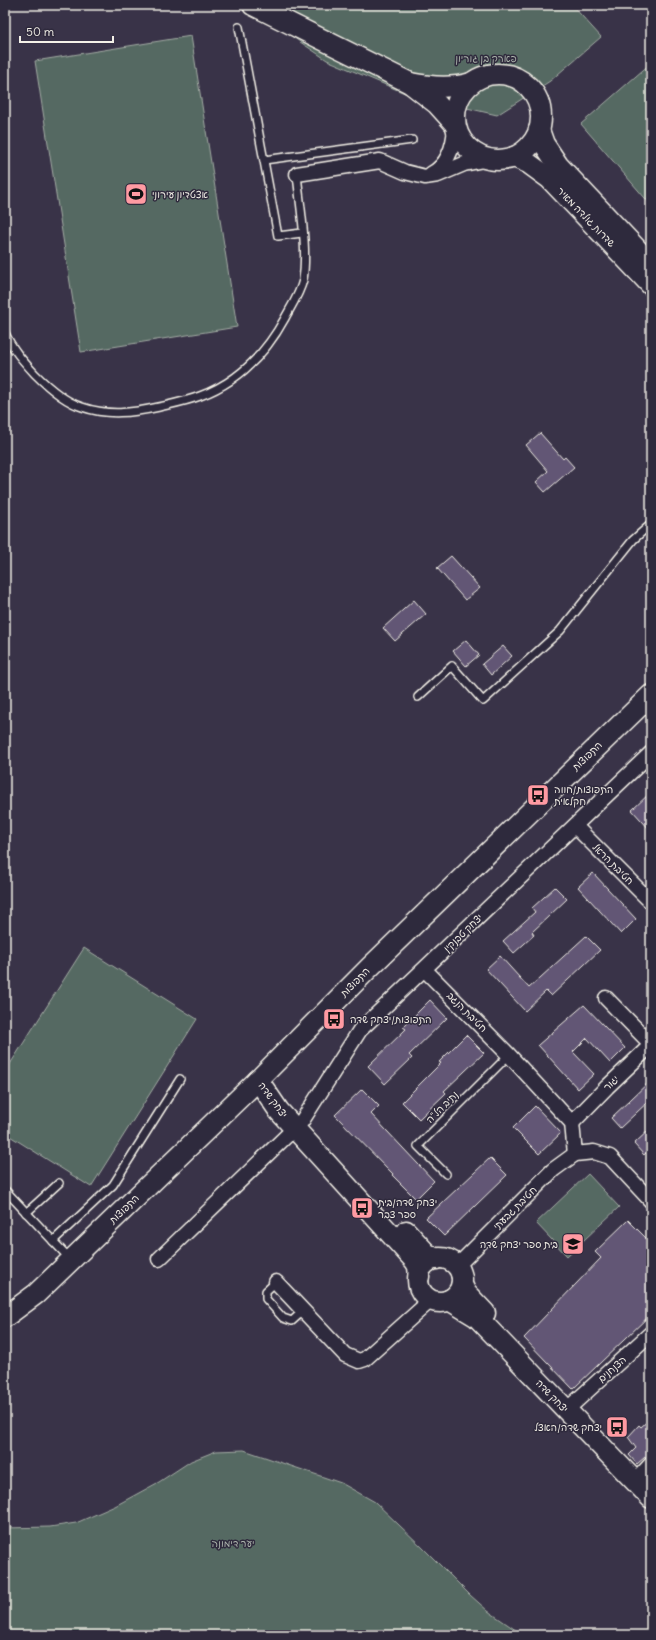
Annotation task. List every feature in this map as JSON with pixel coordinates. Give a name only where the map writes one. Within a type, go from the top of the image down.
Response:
[{"type":"main road","points":[[253,5],[410,83],[437,104],[455,126],[460,139],[467,148],[477,155],[488,159],[501,160],[514,157],[524,152],[531,144],[539,130],[541,117],[539,104],[534,93],[525,83],[514,77],[501,74],[487,75],[471,83],[446,87],[410,83]]},
{"type":"main road","points":[[455,126],[455,109],[458,99],[471,83]]},
{"type":"main road","name":"שדרות גולדה מאיר","points":[[539,130],[544,144],[558,165],[651,264]]},
{"type":"main road","name":"שדרות גולדה מאיר","points":[[514,157],[528,163],[550,179],[651,285]]},
{"type":"main road","name":"התפוצות","points":[[5,1316],[36,1294],[258,1080],[370,967],[651,695]]},
{"type":"main road","name":"יצחק שדה","points":[[258,1080],[280,1097],[298,1125],[415,1261],[418,1266],[419,1277]]},
{"type":"main road","name":"יצחק שדה","points":[[298,1125],[426,1253],[436,1259]]},
{"type":"main road","points":[[436,1259],[444,1259],[457,1266],[461,1272],[462,1285],[458,1293],[440,1300],[421,1290],[419,1277],[425,1265],[436,1259]]},
{"type":"main road","name":"יצחק שדה","points":[[462,1285],[466,1293],[573,1404],[648,1475]]},
{"type":"main road","name":"יצחק שדה","points":[[440,1300],[477,1317],[651,1498]]},
{"type":"street","points":[[425,176],[435,172],[448,158],[454,140],[455,126]]},
{"type":"street","points":[[297,174],[380,161],[405,172],[425,176],[438,175],[464,164],[488,159]]},
{"type":"street","name":"יצחק טבנקין","points":[[159,1259],[298,1125],[360,1030],[425,970],[651,753]]},
{"type":"street","name":"חטיבת הראל","points":[[575,826],[651,902]]},
{"type":"street","name":"חטיבת הנגב","points":[[425,970],[509,1055],[572,1123]]},
{"type":"street","points":[[606,998],[651,1045]]},
{"type":"street","name":"יגור","points":[[572,1123],[607,1086],[651,1045]]},
{"type":"street","points":[[572,1123],[575,1154],[594,1152],[610,1157],[651,1201]]},
{"type":"street","name":"חטיבת גבעתי","points":[[457,1266],[553,1170],[575,1154]]},
{"type":"street","points":[[276,1282],[345,1355],[359,1361],[365,1359],[440,1300]]},
{"type":"street","name":"הצנחנים","points":[[573,1404],[651,1333]]},
{"type":"lane","points":[[238,27],[278,236],[302,232]]},
{"type":"lane","points":[[264,160],[412,140]]},
{"type":"lane","points":[[5,333],[8,341],[24,363],[43,382],[60,395],[80,407],[107,414],[133,412],[200,396],[230,381],[254,362],[275,336],[291,307],[302,281],[304,252],[297,174]]},
{"type":"lane","points":[[418,697],[452,666],[484,701],[560,631],[633,540],[651,524]]},
{"type":"lane","name":"נתיב הל\"ה","points":[[446,1174],[418,1146],[509,1055]]},
{"type":"lane","points":[[53,1241],[113,1185],[180,1079]]},
{"type":"lane","points":[[26,1213],[59,1183]]},
{"type":"lane","points":[[5,1190],[71,1260]]},
{"type":"lane","points":[[276,1282],[266,1290],[266,1299],[283,1318],[292,1321],[303,1311]]},
{"type":"green space","name":"פארק בן גוריון","points":[[245,5],[572,5],[601,37],[550,81],[497,115],[407,94],[327,60]]},
{"type":"green space","name":"אצטדיון עירוני","points":[[191,36],[237,327],[81,352],[35,61]]},
{"type":"green space","points":[[651,63],[651,205],[581,124]]},
{"type":"green space","points":[[84,948],[197,1019],[91,1187],[5,1133],[5,1072]]},
{"type":"green space","points":[[588,1174],[619,1207],[567,1256],[536,1223]]},
{"type":"green space","name":"יער דימונה","points":[[244,1450],[341,1483],[375,1502],[470,1595],[488,1611],[523,1635],[5,1635],[5,1528],[50,1527],[76,1523],[115,1506],[159,1482],[191,1461],[216,1451]]},
{"type":"building","points":[[540,433],[563,459],[565,457],[574,467],[545,492],[536,482],[548,471],[526,445]]},
{"type":"building","points":[[451,556],[480,588],[465,600],[437,568]]},
{"type":"building","points":[[414,600],[426,614],[395,641],[383,628]]},
{"type":"building","points":[[466,640],[479,655],[466,666],[453,651]]},
{"type":"building","points":[[503,646],[512,656],[491,675],[482,664]]},
{"type":"building","points":[[651,792],[651,831],[632,810]]},
{"type":"building","points":[[593,873],[636,919],[621,934],[578,887]]},
{"type":"building","points":[[555,887],[567,899],[532,932],[534,935],[514,953],[503,941],[535,912],[532,908]]},
{"type":"building","points":[[586,936],[600,950],[551,996],[546,991],[525,1011],[486,969],[500,956],[529,988]]},
{"type":"building","points":[[430,1000],[447,1018],[409,1055],[412,1058],[385,1084],[368,1066],[406,1029],[403,1027]]},
{"type":"building","points":[[584,1005],[625,1048],[610,1063],[587,1038],[573,1052],[594,1074],[578,1089],[538,1045]]},
{"type":"building","points":[[466,1035],[484,1053],[444,1091],[446,1093],[419,1119],[402,1102],[441,1063],[439,1062]]},
{"type":"building","points":[[651,1080],[651,1099],[620,1128],[611,1118]]},
{"type":"building","points":[[362,1089],[379,1106],[371,1114],[434,1181],[416,1199],[335,1115]]},
{"type":"building","points":[[535,1106],[561,1133],[539,1154],[513,1128]]},
{"type":"building","points":[[651,1128],[651,1148],[644,1155],[634,1144]]},
{"type":"building","points":[[490,1158],[507,1175],[444,1236],[426,1218]]},
{"type":"building","points":[[628,1220],[651,1243],[651,1314],[573,1389],[524,1338],[601,1258],[595,1252]]},
{"type":"building","points":[[651,1418],[651,1456],[645,1457],[637,1464],[629,1455],[636,1448],[628,1437],[639,1425],[641,1427]]},
{"type":"place","name":"אצטדיון עירוני","points":[[136,194]]},
{"type":"place","name":"התפוצות/חווה חקלאית","points":[[538,795]]},
{"type":"place","name":"התפוצות/יצחק שדה","points":[[334,1019]]},
{"type":"place","name":"יצחק שדה/בית ספר צבר","points":[[362,1208]]},
{"type":"place","name":"בית ספר יצחק שדה","points":[[573,1244]]},
{"type":"place","name":"יצחק שדה/האצל","points":[[617,1427]]}]
